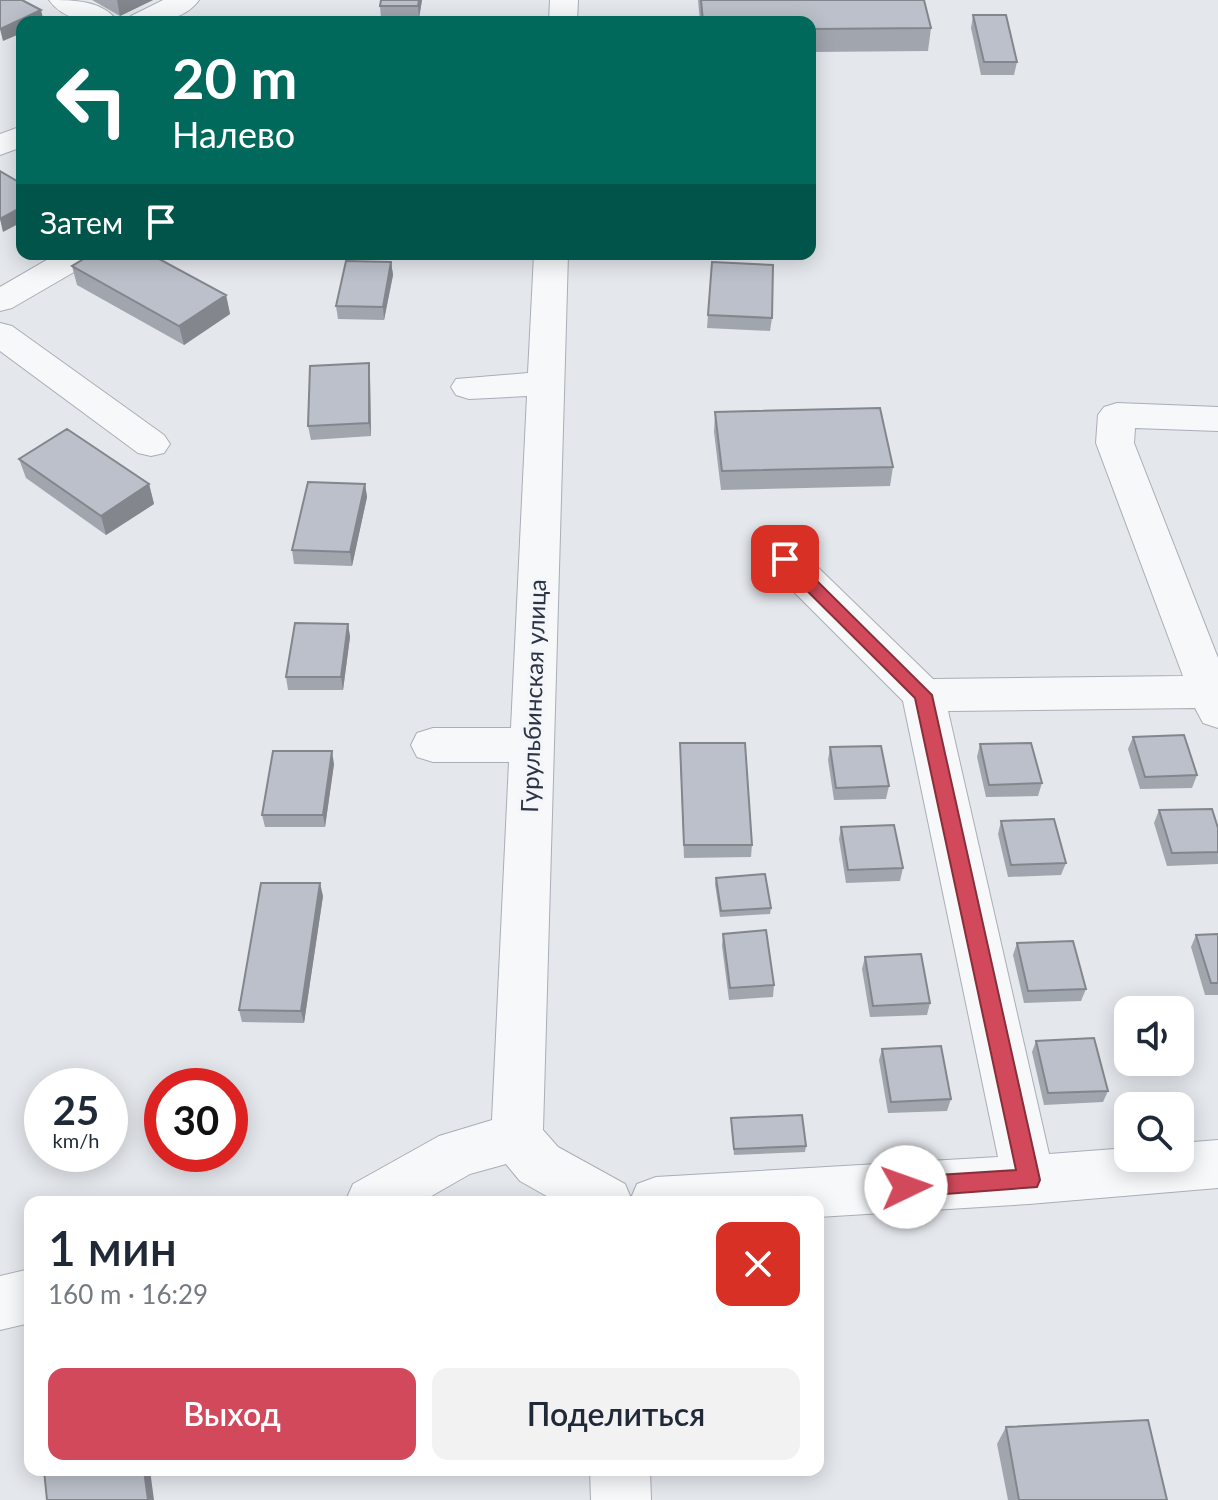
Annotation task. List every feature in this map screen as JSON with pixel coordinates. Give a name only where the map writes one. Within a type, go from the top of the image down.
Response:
[{"type":"street","points":[[63,0],[93,16]]},
{"type":"street","points":[[153,16],[185,0]]},
{"type":"street","points":[[0,301],[71,260]]},
{"type":"street","name":"Гурульбинская улица","points":[[517,1137],[551,260]]},
{"type":"street","points":[[0,334],[151,444]]},
{"type":"street","points":[[469,387],[545,384]]},
{"type":"street","points":[[923,695],[1215,699],[1115,443],[1117,415],[1218,419]]},
{"type":"street","points":[[785,559],[923,695],[1029,1180]]},
{"type":"street","points":[[433,745],[532,745]]},
{"type":"street","points":[[383,1196],[458,1153],[517,1137],[539,1164],[595,1196]]},
{"type":"street","points":[[758,1196],[1029,1180],[1218,1164]]},
{"type":"street","points":[[0,1303],[24,1297]]},
{"type":"street","points":[[620,1476],[621,1500]]},
{"type":"building","points":[[0,0],[22,0],[41,10],[28,16],[16,16],[16,22],[0,29]]},
{"type":"building","points":[[381,0],[419,0],[418,6],[380,6]]},
{"type":"building","points":[[701,0],[924,0],[931,28],[816,29],[816,16],[702,16]]},
{"type":"building","points":[[973,15],[1006,15],[1017,62],[984,62]]},
{"type":"building","points":[[0,171],[16,180],[16,210],[0,219]]},
{"type":"building","points":[[82,260],[161,260],[226,295],[179,326],[72,266]]},
{"type":"building","points":[[346,261],[391,262],[383,307],[336,306]]},
{"type":"building","points":[[712,262],[773,265],[772,318],[708,315]]},
{"type":"building","points":[[369,363],[369,423],[308,426],[310,366]]},
{"type":"building","points":[[880,408],[893,467],[722,471],[715,412]]},
{"type":"building","points":[[67,429],[149,484],[101,516],[19,459]]},
{"type":"building","points":[[308,482],[365,484],[350,552],[292,550]]},
{"type":"building","points":[[295,623],[348,624],[341,677],[286,677]]},
{"type":"building","points":[[1184,735],[1197,775],[1145,777],[1133,737]]},
{"type":"building","points":[[680,743],[745,743],[752,845],[684,845]]},
{"type":"building","points":[[1031,743],[1042,783],[989,785],[980,744]]},
{"type":"building","points":[[881,746],[889,786],[836,788],[830,747]]},
{"type":"building","points":[[273,751],[332,751],[323,815],[262,815]]},
{"type":"building","points":[[1212,809],[1218,828],[1218,852],[1172,853],[1159,810]]},
{"type":"building","points":[[1054,819],[1066,863],[1011,865],[1001,821]]},
{"type":"building","points":[[894,825],[903,868],[848,870],[841,827]]},
{"type":"building","points":[[765,874],[771,908],[721,911],[716,878]]},
{"type":"building","points":[[261,883],[320,883],[301,1011],[239,1010]]},
{"type":"building","points":[[766,930],[774,985],[730,988],[723,934]]},
{"type":"building","points":[[1218,934],[1218,983],[1211,983],[1196,935]]},
{"type":"building","points":[[1073,941],[1086,989],[1028,991],[1017,943]]},
{"type":"building","points":[[921,954],[930,1003],[873,1006],[865,957]]},
{"type":"building","points":[[1094,1038],[1108,1091],[1048,1093],[1036,1041]]},
{"type":"building","points":[[941,1046],[951,1099],[891,1102],[882,1049]]},
{"type":"building","points":[[802,1115],[806,1146],[734,1149],[731,1118]]},
{"type":"building","points":[[1148,1420],[1167,1500],[1019,1500],[1006,1427]]},
{"type":"building","points":[[45,1476],[145,1476],[148,1500],[47,1500]]},
{"type":"route","points":[[785,559],[923,695],[1029,1180],[906,1187]]}]
